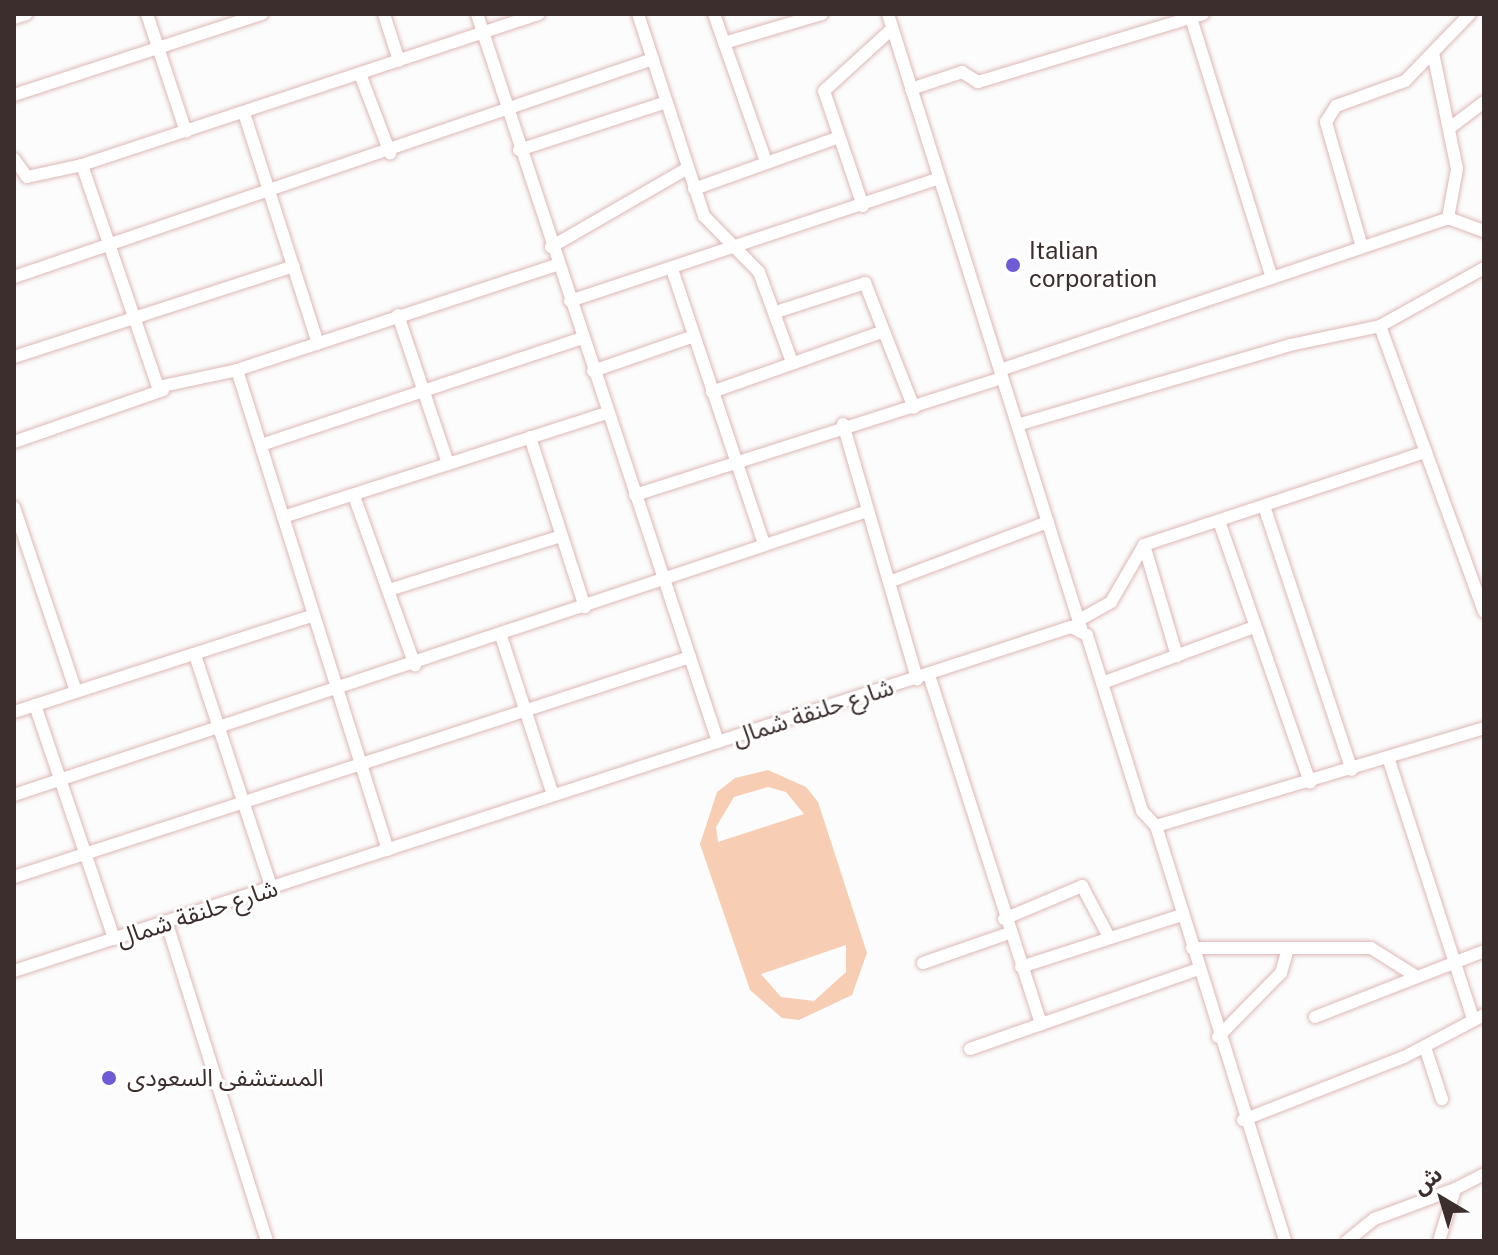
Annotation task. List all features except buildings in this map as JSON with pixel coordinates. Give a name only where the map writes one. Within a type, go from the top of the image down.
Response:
[{"type":"street","points":[[14,18],[26,14]]},
{"type":"street","points":[[147,14],[186,132]]},
{"type":"street","points":[[14,95],[262,14]]},
{"type":"street","points":[[384,14],[399,61]]},
{"type":"street","points":[[477,14],[507,115],[718,742]]},
{"type":"street","points":[[14,159],[20,179],[82,165],[539,14]]},
{"type":"street","points":[[638,14],[694,189],[730,250],[759,272],[792,362]]},
{"type":"street","points":[[714,14],[766,162]]},
{"type":"street","points":[[724,43],[822,14]]},
{"type":"street","points":[[888,14],[937,179],[1080,624],[1142,811],[1156,826],[1243,1120],[1285,1241]]},
{"type":"street","points":[[1362,247],[1326,122],[1336,106],[1396,87],[1470,14]]},
{"type":"street","points":[[911,89],[962,72],[978,82],[1197,16],[1272,278]]},
{"type":"street","points":[[863,206],[824,91],[892,29]]},
{"type":"street","points":[[1433,53],[1451,127],[1457,169],[1448,218]]},
{"type":"street","points":[[14,277],[507,115],[653,59]]},
{"type":"street","points":[[360,74],[390,153]]},
{"type":"street","points":[[1451,127],[1484,102]]},
{"type":"street","points":[[519,150],[664,103]]},
{"type":"street","points":[[244,113],[318,343]]},
{"type":"street","points":[[694,189],[839,137]]},
{"type":"street","points":[[82,165],[163,390]]},
{"type":"street","points":[[551,247],[686,169]]},
{"type":"street","points":[[570,301],[937,179]]},
{"type":"street","points":[[635,495],[843,424],[914,408],[1001,374],[1448,218],[1484,231]]},
{"type":"street","points":[[14,442],[163,390],[237,370],[557,265]]},
{"type":"street","points":[[14,357],[294,266]]},
{"type":"street","points":[[1017,425],[1290,345],[1380,326],[1484,268]]},
{"type":"street","points":[[672,269],[763,541]]},
{"type":"street","points":[[776,312],[861,283],[884,331],[914,408]]},
{"type":"street","points":[[398,315],[448,464]]},
{"type":"street","points":[[1380,326],[1484,612]]},
{"type":"street","points":[[712,392],[884,331]]},
{"type":"street","points":[[593,371],[694,336]]},
{"type":"street","points":[[261,445],[582,338]]},
{"type":"street","points":[[237,370],[388,850]]},
{"type":"street","points":[[283,517],[607,413]]},
{"type":"street","points":[[843,424],[889,582],[1041,1024]]},
{"type":"street","points":[[530,437],[585,607]]},
{"type":"street","points":[[1177,656],[1144,545],[1426,452]]},
{"type":"street","points":[[354,496],[415,665]]},
{"type":"street","points":[[1264,506],[1352,770]]},
{"type":"street","points":[[14,507],[19,545],[76,691]]},
{"type":"street","points":[[14,795],[340,693],[763,541],[867,511]]},
{"type":"street","points":[[1219,521],[1310,783]]},
{"type":"street","points":[[889,582],[1048,522]]},
{"type":"street","points":[[389,590],[561,536]]},
{"type":"street","name":"شارع حلنقة شمال","points":[[14,971],[167,924],[1080,624],[1111,602],[1144,545]]},
{"type":"street","points":[[14,712],[314,615]]},
{"type":"street","points":[[1102,683],[1254,627]]},
{"type":"street","points":[[501,636],[553,795]]},
{"type":"street","points":[[195,655],[272,889]]},
{"type":"street","points":[[14,877],[82,857],[242,799],[690,657]]},
{"type":"street","points":[[35,705],[82,857],[114,939]]},
{"type":"street","points":[[1156,826],[1310,783],[1484,728]]},
{"type":"street","points":[[1243,1120],[1425,1047],[1478,1015],[1388,757]]},
{"type":"street","points":[[1004,919],[1082,886],[1109,937]]},
{"type":"street","points":[[1021,967],[1182,915]]},
{"type":"street","points":[[167,924],[267,1241]]},
{"type":"street","points":[[923,963],[1009,933]]},
{"type":"street","points":[[1192,948],[1287,952],[1371,948],[1414,975]]},
{"type":"street","points":[[1315,1017],[1414,975],[1458,964],[1484,951]]},
{"type":"street","points":[[1218,1037],[1281,973],[1287,952]]},
{"type":"street","points":[[970,1049],[1198,969]]},
{"type":"street","points":[[1425,1047],[1442,1099]]},
{"type":"street","points":[[1347,1241],[1374,1219],[1455,1189],[1484,1174]]},
{"type":"street","points":[[1439,1241],[1455,1189]]},
{"type":"shaded area","points":[[768,770],[806,787],[818,802],[867,953],[852,995],[799,1020],[782,1018],[750,990],[700,844],[717,792],[735,778]],"holes":[[[768,787],[786,792],[804,814],[718,842],[716,827],[734,797]],[[846,945],[846,972],[814,1001],[781,997],[761,974]]]},
{"type":"place","name":"Italian corporation","points":[[1013,265]]},
{"type":"place","name":"المستشفى السعودى","points":[[109,1078]]}]
